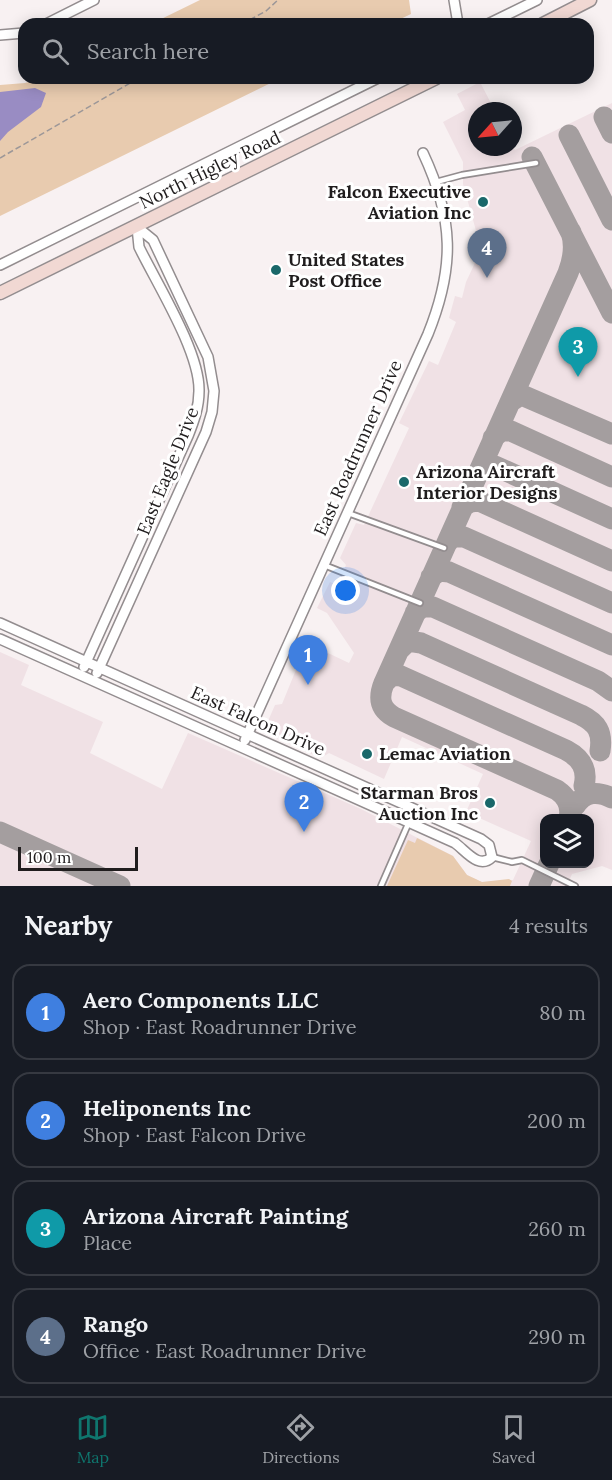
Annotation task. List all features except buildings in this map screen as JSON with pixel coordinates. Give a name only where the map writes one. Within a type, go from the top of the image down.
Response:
[{"type":"main road","points":[[555,18],[590,0]]},
{"type":"main road","name":"North Higley Road","points":[[0,293],[424,84]]},
{"type":"street","points":[[58,18],[94,0]]},
{"type":"street","points":[[454,0],[457,18]]},
{"type":"street","points":[[500,18],[537,0]]},
{"type":"street","points":[[0,34],[18,33]]},
{"type":"street","name":"North Higley Road","points":[[0,265],[366,84]]},
{"type":"street","name":"East Roadrunner Drive","points":[[242,747],[440,304],[447,268],[444,213],[436,182],[423,153]]},
{"type":"street","name":"East Eagle Drive","points":[[81,675],[197,411],[199,390],[196,365],[139,247],[137,227]]},
{"type":"street","name":"East Eagle Drive","points":[[94,681],[206,432],[212,412],[214,391],[211,366],[200,337],[153,240],[137,227]]},
{"type":"street","points":[[142,538],[155,544]]},
{"type":"street","name":"East Falcon Drive","points":[[0,623],[481,839],[489,844],[492,856],[485,862],[479,861],[456,843],[0,639]]},
{"type":"lane","points":[[436,182],[462,175],[536,163]]},
{"type":"lane","points":[[348,513],[444,549]]},
{"type":"lane","points":[[324,565],[420,603]]},
{"type":"lane","points":[[381,886],[409,822]]},
{"type":"lane","name":"East Falcon Drive","points":[[492,856],[512,862],[522,860],[575,886]]},
{"type":"path","points":[[253,18],[266,11],[278,0]]},
{"type":"path","points":[[0,158],[129,84]]},
{"type":"shaded area","points":[[200,0],[409,0],[411,14],[403,18],[163,18]]},
{"type":"shaded area","points":[[18,84],[269,84],[0,216],[0,85]]},
{"type":"shaded area","points":[[476,84],[481,84],[490,102],[468,102],[468,156],[522,156],[522,147],[612,103],[612,870],[602,866],[572,874],[567,886],[0,886],[0,652],[29,665],[21,685],[103,722],[90,753],[162,789],[188,733],[361,809],[453,856],[467,875],[482,882],[513,880],[531,841],[466,812],[483,774],[402,737],[384,779],[329,753],[321,758],[267,734],[265,728],[275,705],[282,704],[307,643],[349,663],[354,653],[327,613],[317,608],[330,582],[337,585],[346,565],[340,558],[356,523],[364,525],[409,428],[399,423],[429,361],[438,365],[456,322],[449,318],[455,296],[462,298],[480,245],[463,184],[463,162],[443,122],[465,110],[457,94]]},
{"type":"shaded area","points":[[35,88],[46,93],[41,107],[8,132],[0,141],[0,92]]},
{"type":"shaded area","points":[[417,838],[453,856],[467,875],[482,882],[509,879],[512,881],[510,886],[387,886],[408,840],[415,843]]},
{"type":"taxiway","points":[[604,117],[612,133]]},
{"type":"taxiway","points":[[569,135],[612,220]]},
{"type":"taxiway","points":[[532,157],[612,313]]},
{"type":"taxiway","points":[[570,814],[568,802],[557,790],[394,717],[383,707],[381,694],[568,273],[573,253],[571,232]]},
{"type":"taxiway","points":[[510,402],[519,396],[524,396],[612,434]]},
{"type":"taxiway","points":[[493,438],[501,431],[511,431],[612,477]]},
{"type":"taxiway","points":[[478,473],[484,467],[495,466],[612,519]]},
{"type":"taxiway","points":[[462,507],[470,502],[479,501],[612,561]]},
{"type":"taxiway","points":[[447,543],[452,537],[464,537],[612,603]]},
{"type":"taxiway","points":[[431,577],[439,571],[449,572],[612,645]]},
{"type":"taxiway","points":[[415,613],[422,607],[433,607],[598,681],[612,691]]},
{"type":"taxiway","points":[[399,650],[408,641],[421,643],[581,715],[598,729],[601,738],[600,751]]},
{"type":"taxiway","points":[[384,683],[392,675],[401,676],[566,750],[582,765],[585,774],[584,786]]},
{"type":"taxiway","points":[[575,806],[587,795],[602,794],[612,798]]},
{"type":"taxiway","points":[[0,832],[120,886]]},
{"type":"taxiway","points":[[539,886],[547,868]]},
{"type":"place","name":"Falcon Executive Aviation Inc","points":[[483,202]]},
{"type":"place","name":"United States Post Office","points":[[276,270]]},
{"type":"place","name":"Rango","points":[[487,278]]},
{"type":"place","name":"Arizona Aircraft Painting","points":[[578,377]]},
{"type":"place","name":"Arizona Aircraft Interior Designs","points":[[404,482]]},
{"type":"place","name":"Aero Components LLC","points":[[308,685]]},
{"type":"place","name":"Lemac Aviation","points":[[367,754]]},
{"type":"place","name":"Starman Bros Auction Inc","points":[[490,803]]},
{"type":"place","name":"Heliponents Inc","points":[[304,832]]}]
